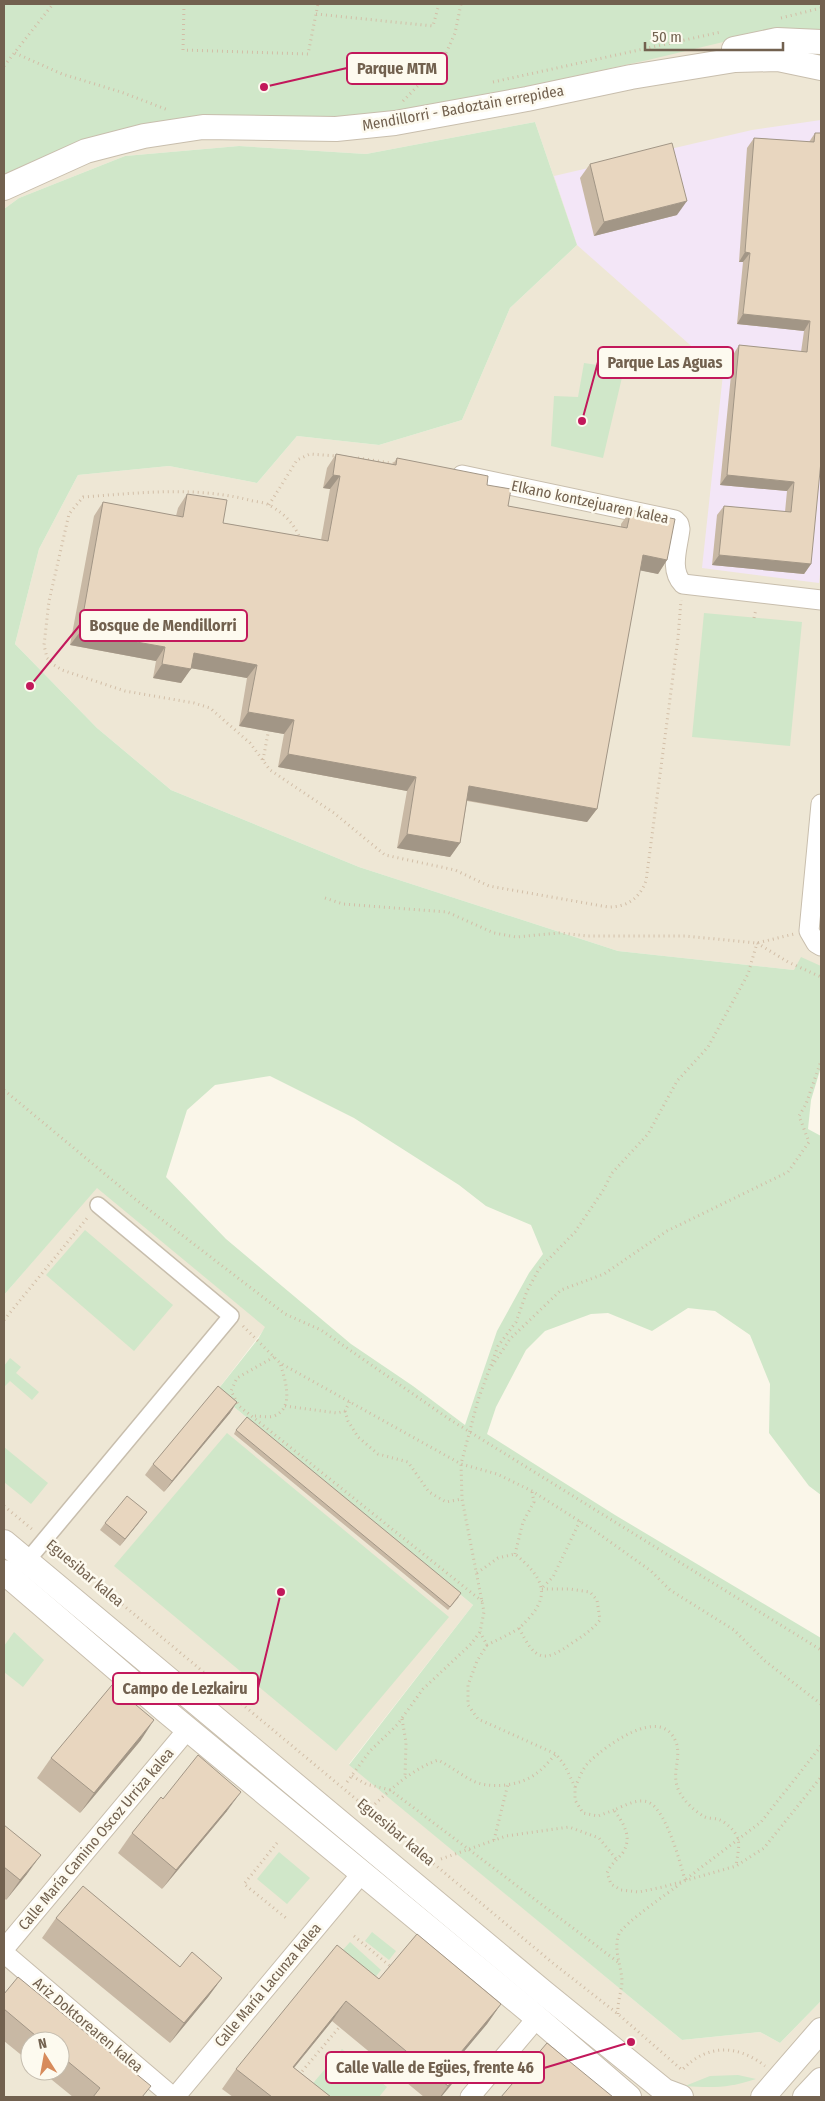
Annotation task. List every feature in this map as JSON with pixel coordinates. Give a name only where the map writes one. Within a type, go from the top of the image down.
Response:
[{"type":"street","name":"Mendillorri - Badoztain errepidea","points":[[631,76],[678,60],[777,40],[821,42]]},
{"type":"street","name":"Mendillorri - Badoztain errepidea","points":[[4,188],[86,151],[144,136],[203,127],[336,129],[395,123],[527,99],[631,76],[735,60],[778,59],[821,68]]},
{"type":"street","name":"Elkano kontzejuaren kalea","points":[[446,472],[675,520],[679,524],[680,529],[674,569],[676,578],[683,584]]},
{"type":"street","points":[[683,584],[821,600]]},
{"type":"street","points":[[821,804],[818,862],[809,930],[816,943],[821,946]]},
{"type":"street","points":[[12,1576],[45,1540],[231,1316],[98,1205]]},
{"type":"street","name":"Eguesibar kalea","points":[[4,1542],[12,1576],[188,1729],[537,2018],[629,2097]]},
{"type":"street","name":"Eguesibar kalea","points":[[12,1576],[543,1992],[665,2091],[681,2097]]},
{"type":"street","name":"Calle María Camino Oscoz Urriza kalea","points":[[4,1948],[188,1729]]},
{"type":"street","name":"Calle María Lacunza kalea","points":[[174,2097],[362,1873]]},
{"type":"street","name":"Ariz Doktorearen kalea","points":[[4,1953],[174,2097]]},
{"type":"street","points":[[470,2097],[537,2018]]},
{"type":"street","points":[[763,2097],[821,2030]]},
{"type":"street","points":[[805,2097],[821,2080]]},
{"type":"path","points":[[4,66],[53,4]]},
{"type":"path","points":[[184,4],[183,50],[308,54],[318,4]]},
{"type":"path","points":[[316,14],[433,26],[439,4]]},
{"type":"path","points":[[410,101],[401,103],[444,60],[455,33],[460,4]]},
{"type":"path","points":[[778,18],[821,8]]},
{"type":"path","points":[[483,84],[724,31]]},
{"type":"path","points":[[14,53],[62,74],[121,92],[172,112],[163,114]]},
{"type":"path","points":[[269,505],[297,460],[310,454],[346,457]]},
{"type":"path","points":[[355,458],[404,465]]},
{"type":"path","points":[[302,541],[294,524],[269,505],[234,496],[204,491],[146,492],[83,497],[69,514],[49,601],[44,645],[47,658],[62,670],[125,691],[194,702],[210,708],[250,743],[270,770],[334,814],[385,855],[455,870],[489,886],[608,907],[624,906],[638,896],[646,882],[678,638],[683,584]]},
{"type":"path","points":[[263,760],[270,723]]},
{"type":"path","points":[[325,898],[343,904],[447,912],[494,933],[516,937],[559,933],[588,936],[675,935],[757,943],[809,930]]},
{"type":"path","points":[[757,943],[788,962],[821,977]]},
{"type":"path","points":[[348,1782],[370,1750],[402,1719],[423,1689],[471,1644],[480,1632],[484,1612],[483,1602],[462,1499],[461,1464],[478,1400],[498,1346],[516,1322],[527,1291],[539,1269],[575,1232],[612,1174],[648,1134],[677,1081],[708,1047],[748,974],[757,943]]},
{"type":"path","points":[[489,1370],[510,1340],[561,1290],[604,1274],[666,1231],[788,1172],[809,1142],[799,1116],[806,1104],[821,1061]]},
{"type":"path","points":[[4,1090],[135,1199],[285,1314],[321,1330],[470,1432],[821,1650]]},
{"type":"path","points":[[4,1320],[98,1205]]},
{"type":"path","points":[[231,1316],[258,1339],[280,1363],[461,1464],[497,1474],[532,1491],[580,1521],[651,1571],[670,1590],[734,1630],[765,1661],[821,1704]]},
{"type":"path","points":[[274,1357],[237,1378],[231,1391],[239,1406],[254,1416],[483,1602]]},
{"type":"path","points":[[254,1416],[273,1417],[283,1411],[287,1399],[286,1382],[280,1363]]},
{"type":"path","points":[[350,1401],[345,1411],[348,1421],[358,1437],[378,1454],[408,1462],[430,1492],[446,1502],[462,1499]]},
{"type":"path","points":[[285,1406],[336,1413],[345,1411]]},
{"type":"path","points":[[515,1554],[523,1522],[534,1502],[532,1491]]},
{"type":"path","name":"Eguesibar kalea","points":[[4,1506],[546,1957],[618,2014],[682,2070],[702,2054],[727,2049],[754,2058],[778,2078]]},
{"type":"path","points":[[541,1588],[553,1577],[580,1521]]},
{"type":"path","points":[[477,1573],[498,1558],[515,1554]]},
{"type":"path","points":[[515,1554],[527,1564],[539,1581],[543,1594],[537,1609],[519,1628],[486,1645],[477,1661],[468,1685],[468,1705],[478,1719],[556,1754],[575,1787]]},
{"type":"path","points":[[519,1628],[529,1648],[539,1655],[549,1657],[560,1653],[592,1630],[600,1620],[597,1600],[590,1592],[541,1588]]},
{"type":"path","points":[[480,1632],[486,1645]]},
{"type":"path","points":[[402,1719],[406,1742],[405,1778]]},
{"type":"path","points":[[685,1880],[675,1844],[657,1810],[650,1803],[638,1801],[598,1816],[583,1813],[575,1800],[575,1787],[588,1762],[616,1740],[635,1729],[654,1727],[666,1730],[676,1742],[678,1759],[674,1772],[676,1784],[684,1800],[706,1817],[721,1820],[732,1829],[738,1840],[736,1866]]},
{"type":"path","points":[[618,2014],[622,1982],[618,1963],[620,1933],[638,1915],[761,1822],[821,1746]]},
{"type":"path","points":[[375,1804],[422,1766],[438,1760],[449,1765],[472,1781],[492,1787],[508,1784],[537,1774],[556,1754]]},
{"type":"path","points":[[352,1776],[366,1784],[390,1790],[618,1963]]},
{"type":"path","points":[[614,1810],[623,1822],[628,1836],[624,1851],[611,1864],[606,1873],[611,1884],[621,1890],[639,1892],[736,1866],[764,1848],[821,1777]]},
{"type":"path","points":[[494,1840],[508,1784]]},
{"type":"path","points":[[440,1859],[506,1836],[569,1827],[599,1838],[616,1859]]},
{"type":"path","points":[[277,1843],[244,1884],[286,1918]]},
{"type":"path","points":[[354,1936],[390,1966]]},
{"type":"path","points":[[385,1972],[395,1960]]},
{"type":"path","points":[[293,2082],[344,2021]]},
{"type":"path","points":[[459,2063],[466,2069]]},
{"type":"shaded area","points":[[4,4],[821,4],[821,981],[794,970],[618,951],[359,867],[171,790],[97,728],[15,644],[39,549],[78,475],[169,466],[257,483],[297,436],[379,445],[462,420],[510,308],[577,245],[535,122],[366,154],[239,146],[125,156],[19,198],[4,209]]},
{"type":"shaded area","points":[[821,120],[821,565],[819,583],[702,568],[723,374],[577,245],[554,176],[752,130]]},
{"type":"shaded area","points":[[97,1187],[266,1327],[216,1392],[473,1605],[349,1764],[682,2040],[760,2032],[780,2043],[821,2001],[821,2097],[4,2097],[4,1295]]},
{"type":"green space","points":[[4,4],[821,4],[821,34],[765,32],[648,60],[400,114],[341,121],[213,118],[4,180]]},
{"type":"green space","points":[[535,122],[577,245],[510,308],[462,420],[379,445],[297,436],[257,483],[169,466],[78,475],[39,549],[15,644],[97,728],[171,790],[359,867],[618,951],[794,970],[801,957],[821,966],[821,1067],[811,1100],[808,1129],[821,1136],[821,1495],[809,1486],[769,1433],[770,1384],[750,1335],[715,1311],[688,1308],[652,1331],[608,1313],[591,1314],[545,1331],[526,1350],[496,1407],[487,1434],[615,1515],[821,1638],[821,2001],[780,2043],[760,2032],[682,2040],[349,1765],[473,1605],[216,1392],[258,1339],[265,1327],[97,1188],[4,1295],[4,209],[19,198],[125,156],[239,146],[366,154]],"holes":[[[270,1076],[354,1118],[459,1185],[486,1206],[531,1225],[543,1254],[529,1273],[497,1331],[465,1425],[413,1386],[351,1344],[226,1239],[166,1177],[187,1110],[215,1085]]]},
{"type":"green space","points":[[584,363],[624,369],[603,458],[551,446],[554,396],[578,397]]},
{"type":"green space","points":[[704,613],[802,622],[790,746],[692,737]]},
{"type":"green space","points":[[85,1230],[173,1305],[134,1351],[46,1275]]},
{"type":"green space","points":[[10,1358],[21,1367],[16,1373],[39,1392],[32,1400],[10,1381],[4,1387],[4,1366]]},
{"type":"green space","points":[[227,1433],[449,1617],[336,1751],[114,1566]]},
{"type":"green space","points":[[4,1447],[48,1483],[31,1504],[4,1482]]},
{"type":"green space","points":[[14,1632],[44,1660],[23,1687],[4,1672],[4,1646]]},
{"type":"green space","points":[[279,1852],[310,1878],[287,1904],[257,1879]]},
{"type":"green space","points":[[372,1932],[396,1951],[389,1960],[365,1941]]},
{"type":"green space","points":[[350,1942],[381,1970],[373,1980],[341,1952]]},
{"type":"green space","points":[[342,2049],[387,2087],[379,2097],[320,2097],[309,2088]]},
{"type":"green space","points":[[738,2075],[756,2079],[721,2087],[685,2086],[710,2076]]},
{"type":"building","points":[[815,133],[821,133],[821,461],[811,564],[719,555],[724,506],[791,512],[794,482],[727,475],[739,345],[807,352],[810,321],[743,314],[750,253],[745,252],[754,138],[814,142]]},
{"type":"building","points":[[672,143],[687,201],[604,222],[590,164]]},
{"type":"building","points":[[336,454],[396,465],[397,458],[488,476],[487,485],[511,489],[508,506],[627,528],[631,510],[675,519],[667,560],[643,555],[597,809],[469,786],[460,843],[407,834],[416,777],[288,754],[294,720],[248,712],[257,665],[194,653],[191,669],[162,664],[165,647],[80,632],[103,502],[183,517],[187,494],[227,500],[223,523],[328,541],[340,476],[333,475]]},
{"type":"building","points":[[218,1386],[237,1402],[172,1481],[153,1464]]},
{"type":"building","points":[[247,1417],[461,1593],[450,1607],[236,1430]]},
{"type":"building","points":[[127,1496],[147,1512],[125,1539],[105,1523]]},
{"type":"building","points":[[112,1685],[154,1720],[94,1793],[51,1758]]},
{"type":"building","points":[[198,1755],[241,1792],[176,1870],[132,1833],[161,1797],[163,1799]]},
{"type":"building","points":[[4,1825],[41,1855],[20,1880],[4,1867]]},
{"type":"building","points":[[83,1886],[180,1967],[192,1952],[222,1978],[184,2023],[56,1918]]},
{"type":"building","points":[[417,1934],[501,2004],[461,2052],[470,2059],[448,2086],[346,2001],[293,2067],[331,2097],[272,2097],[236,2069],[337,1945],[379,1979]]},
{"type":"building","points":[[18,1977],[151,2086],[142,2097],[93,2097],[100,2088],[70,2063],[70,2031],[30,2031],[4,2009],[4,1994]]},
{"type":"building","points":[[547,2043],[613,2097],[501,2097]]},
{"type":"place","name":"Parque MTM","points":[[264,87]]},
{"type":"place","name":"Parque Las Aguas","points":[[582,421]]},
{"type":"place","name":"Bosque de Mendillorri","points":[[30,686]]},
{"type":"place","name":"Campo de Lezkairu","points":[[281,1592]]},
{"type":"place","name":"Calle Valle de Egües, frente 46","points":[[631,2042]]}]
